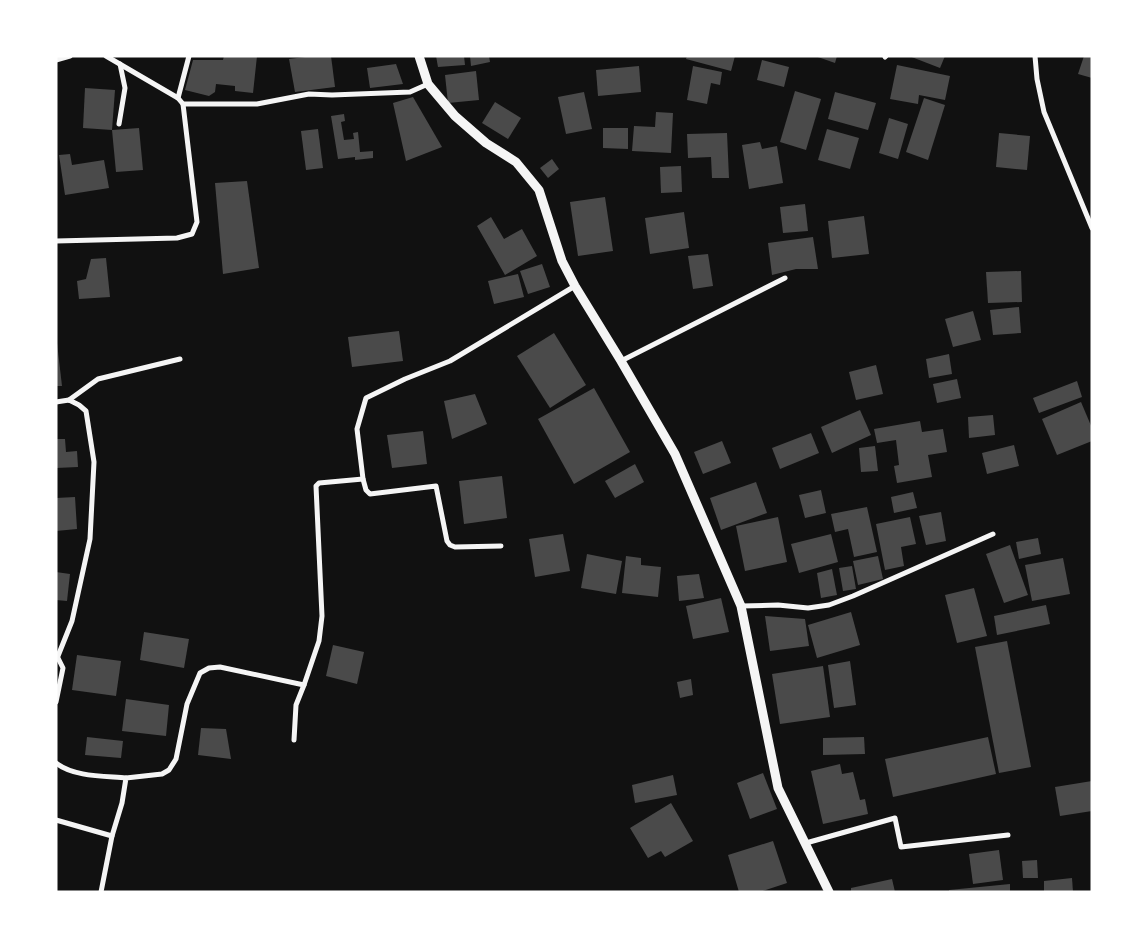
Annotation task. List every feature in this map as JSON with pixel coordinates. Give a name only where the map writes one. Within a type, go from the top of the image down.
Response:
[{"type":"street","points":[[56,60],[70,56]]},
{"type":"street","points":[[56,241],[177,238],[192,234],[197,222],[183,104],[178,98],[106,56]]},
{"type":"street","points":[[178,98],[189,56]]},
{"type":"street","points":[[419,56],[428,84],[455,116],[486,143],[516,162],[539,190],[562,261],[574,286],[621,361],[675,454],[741,606],[778,788],[829,892]]},
{"type":"street","points":[[1035,56],[1037,79],[1044,112],[1092,228]]},
{"type":"street","points":[[119,124],[125,88],[120,64]]},
{"type":"street","points":[[183,104],[257,104],[309,94],[410,92],[428,84]]},
{"type":"street","points":[[621,361],[784,278]]},
{"type":"street","points":[[500,546],[455,547],[450,545],[447,541],[436,486],[370,494],[366,490],[363,479],[357,429],[366,398],[405,379],[450,362],[574,286]]},
{"type":"street","points":[[56,402],[69,400],[98,379],[180,359]]},
{"type":"street","points":[[56,702],[63,668],[57,656],[72,621],[90,539],[94,472],[86,411],[69,400]]},
{"type":"street","points":[[294,740],[296,705],[319,641],[322,616],[316,486],[319,483],[363,479]]},
{"type":"street","points":[[741,606],[778,605],[808,608],[829,605],[993,534]]},
{"type":"street","points":[[56,763],[63,768],[94,776],[126,778],[162,774],[169,770],[176,759],[187,704],[200,674],[209,668],[220,667],[304,685]]},
{"type":"street","points":[[101,892],[126,778]]},
{"type":"street","points":[[806,843],[895,818],[901,847],[1008,835]]},
{"type":"street","points":[[56,820],[112,836]]},
{"type":"building","points":[[224,56],[257,56],[253,93],[235,91],[235,86],[216,84],[215,92],[209,96],[185,90],[193,60],[223,60]]},
{"type":"building","points":[[331,56],[335,87],[295,92],[289,59]]},
{"type":"building","points":[[436,56],[464,56],[465,65],[438,67]]},
{"type":"building","points":[[470,56],[489,56],[490,62],[471,66]]},
{"type":"building","points":[[687,56],[735,56],[731,71],[686,59]]},
{"type":"building","points":[[815,56],[837,56],[835,63]]},
{"type":"building","points":[[909,56],[945,56],[940,68]]},
{"type":"building","points":[[1084,56],[1092,56],[1092,78],[1078,74]]},
{"type":"building","points":[[762,60],[789,67],[784,87],[757,80]]},
{"type":"building","points":[[396,64],[403,84],[370,88],[367,68]]},
{"type":"building","points":[[897,65],[950,76],[945,100],[919,95],[918,104],[890,99]]},
{"type":"building","points":[[639,66],[641,92],[598,96],[596,70]]},
{"type":"building","points":[[693,66],[722,72],[720,85],[711,83],[707,104],[687,100]]},
{"type":"building","points":[[476,71],[479,100],[448,103],[445,75]]},
{"type":"building","points":[[85,88],[115,90],[112,130],[83,128]]},
{"type":"building","points":[[795,91],[821,99],[806,150],[780,142]]},
{"type":"building","points":[[584,92],[592,129],[566,134],[558,97]]},
{"type":"building","points":[[835,92],[876,103],[868,130],[828,119]]},
{"type":"building","points":[[413,97],[442,147],[406,161],[393,103]]},
{"type":"building","points":[[924,98],[945,105],[928,160],[906,152]]},
{"type":"building","points":[[495,102],[521,118],[508,139],[482,123]]},
{"type":"building","points":[[656,112],[673,113],[671,153],[632,151],[634,126],[655,127]]},
{"type":"building","points":[[344,114],[345,121],[341,122],[344,140],[354,139],[353,133],[358,132],[360,152],[373,151],[373,158],[355,160],[355,157],[338,159],[331,116]]},
{"type":"building","points":[[889,118],[908,124],[898,159],[879,153]]},
{"type":"building","points":[[139,128],[143,170],[116,172],[112,130]]},
{"type":"building","points":[[603,128],[628,128],[628,149],[603,148]]},
{"type":"building","points":[[318,129],[323,168],[306,170],[301,131]]},
{"type":"building","points":[[827,129],[859,138],[850,169],[818,160]]},
{"type":"building","points":[[727,133],[729,178],[712,178],[711,157],[688,158],[687,134]]},
{"type":"building","points":[[999,133],[1030,136],[1027,170],[996,167]]},
{"type":"building","points":[[760,142],[762,149],[777,146],[783,183],[749,189],[742,145]]},
{"type":"building","points":[[70,154],[72,165],[104,160],[109,188],[65,195],[59,155]]},
{"type":"building","points":[[552,159],[559,169],[548,178],[540,168]]},
{"type":"building","points":[[681,166],[682,192],[661,193],[660,167]]},
{"type":"building","points":[[247,181],[259,268],[223,274],[215,183]]},
{"type":"building","points":[[605,197],[613,251],[578,256],[570,202]]},
{"type":"building","points":[[805,204],[808,231],[783,233],[780,207]]},
{"type":"building","points":[[684,212],[689,248],[650,254],[645,218]]},
{"type":"building","points":[[864,216],[869,254],[832,258],[828,221]]},
{"type":"building","points":[[491,217],[504,239],[522,229],[537,256],[505,275],[477,226]]},
{"type":"building","points":[[813,237],[818,269],[796,269],[772,275],[768,243]]},
{"type":"building","points":[[708,254],[713,286],[693,289],[688,256]]},
{"type":"building","points":[[106,258],[110,297],[79,299],[77,281],[86,279],[91,259]]},
{"type":"building","points":[[542,264],[550,287],[528,294],[520,271]]},
{"type":"building","points":[[1021,271],[1022,302],[988,303],[986,272]]},
{"type":"building","points":[[518,274],[524,297],[494,304],[488,281]]},
{"type":"building","points":[[1019,307],[1021,333],[993,335],[990,310]]},
{"type":"building","points":[[973,311],[981,340],[953,347],[945,319]]},
{"type":"building","points":[[399,331],[403,361],[352,367],[348,337]]},
{"type":"building","points":[[554,333],[586,385],[550,408],[517,356]]},
{"type":"building","points":[[57,343],[62,386],[56,386]]},
{"type":"building","points":[[949,354],[952,374],[929,378],[926,359]]},
{"type":"building","points":[[876,365],[883,394],[856,400],[849,372]]},
{"type":"building","points":[[957,379],[961,398],[937,403],[933,384]]},
{"type":"building","points":[[1077,381],[1082,397],[1039,413],[1033,398]]},
{"type":"building","points":[[594,388],[630,452],[574,484],[538,419]]},
{"type":"building","points":[[475,394],[487,424],[452,439],[444,401]]},
{"type":"building","points":[[1081,402],[1092,428],[1092,441],[1057,455],[1042,419]]},
{"type":"building","points":[[860,410],[871,435],[832,453],[821,427]]},
{"type":"building","points":[[993,415],[995,435],[969,438],[968,417]]},
{"type":"building","points":[[920,421],[922,432],[943,429],[947,452],[928,455],[932,477],[897,483],[894,466],[899,465],[896,440],[877,443],[874,429]]},
{"type":"building","points":[[423,431],[427,464],[392,468],[387,435]]},
{"type":"building","points":[[811,433],[819,453],[780,469],[772,448]]},
{"type":"building","points":[[56,439],[65,439],[66,452],[77,451],[78,467],[56,468]]},
{"type":"building","points":[[722,441],[731,463],[703,474],[694,452]]},
{"type":"building","points":[[1014,445],[1019,466],[987,474],[982,453]]},
{"type":"building","points":[[875,446],[878,471],[861,472],[859,448]]},
{"type":"building","points":[[635,464],[644,482],[615,498],[605,481]]},
{"type":"building","points":[[502,476],[507,518],[464,524],[459,481]]},
{"type":"building","points":[[756,482],[767,513],[721,530],[710,498]]},
{"type":"building","points":[[821,490],[826,513],[805,518],[799,495]]},
{"type":"building","points":[[913,492],[917,508],[894,513],[891,497]]},
{"type":"building","points":[[75,497],[77,529],[56,531],[56,498]]},
{"type":"building","points":[[867,507],[877,552],[854,557],[848,529],[835,532],[831,514]]},
{"type":"building","points":[[941,512],[946,541],[926,545],[919,516]]},
{"type":"building","points":[[778,517],[787,562],[745,571],[736,526]]},
{"type":"building","points":[[910,517],[916,544],[901,547],[904,566],[885,570],[876,524]]},
{"type":"building","points":[[563,534],[570,571],[535,577],[529,539]]},
{"type":"building","points":[[831,534],[838,562],[799,573],[791,544]]},
{"type":"building","points":[[1038,538],[1041,554],[1019,559],[1016,542]]},
{"type":"building","points":[[1010,545],[1028,595],[1004,603],[986,554]]},
{"type":"building","points":[[587,554],[622,561],[616,594],[581,588]]},
{"type":"building","points":[[626,556],[641,558],[641,565],[661,567],[658,597],[622,593]]},
{"type":"building","points":[[878,556],[883,579],[858,585],[853,561]]},
{"type":"building","points":[[1063,558],[1070,594],[1032,601],[1025,565]]},
{"type":"building","points":[[852,566],[856,589],[843,591],[839,568]]},
{"type":"building","points":[[832,569],[837,595],[821,598],[817,573]]},
{"type":"building","points":[[56,572],[70,574],[67,601],[56,600]]},
{"type":"building","points":[[699,574],[704,598],[679,601],[677,576]]},
{"type":"building","points":[[974,588],[987,636],[957,643],[945,595]]},
{"type":"building","points":[[721,598],[729,632],[693,639],[686,606]]},
{"type":"building","points":[[1046,605],[1050,624],[997,635],[994,616]]},
{"type":"building","points":[[851,612],[860,645],[817,658],[808,625]]},
{"type":"building","points":[[765,616],[805,619],[809,646],[770,651]]},
{"type":"building","points":[[144,632],[189,639],[184,668],[140,660]]},
{"type":"building","points":[[1007,641],[1031,767],[999,773],[975,647]]},
{"type":"building","points":[[333,645],[364,652],[357,684],[326,676]]},
{"type":"building","points":[[77,655],[121,661],[116,696],[72,690]]},
{"type":"building","points":[[850,661],[856,705],[834,708],[828,665]]},
{"type":"building","points":[[823,666],[830,717],[780,724],[772,674]]},
{"type":"building","points":[[691,679],[693,695],[680,698],[677,682]]},
{"type":"building","points":[[126,699],[169,705],[166,736],[122,731]]},
{"type":"building","points":[[201,728],[226,729],[231,759],[198,755]]},
{"type":"building","points":[[87,737],[123,741],[121,758],[85,755]]},
{"type":"building","points":[[864,737],[865,754],[823,755],[823,738]]},
{"type":"building","points":[[988,737],[996,774],[893,797],[885,759]]},
{"type":"building","points":[[840,764],[842,774],[853,772],[860,800],[865,799],[868,814],[823,824],[811,771]]},
{"type":"building","points":[[763,773],[777,809],[750,819],[737,783]]},
{"type":"building","points":[[673,775],[677,795],[635,803],[632,785]]},
{"type":"building","points":[[1092,781],[1092,811],[1060,816],[1055,787]]},
{"type":"building","points":[[671,803],[693,841],[665,857],[661,851],[648,858],[630,828]]},
{"type":"building","points":[[773,841],[787,883],[760,892],[739,892],[728,855]]},
{"type":"building","points":[[999,850],[1003,880],[973,884],[969,854]]},
{"type":"building","points":[[1037,860],[1038,878],[1023,878],[1022,861]]},
{"type":"building","points":[[1072,878],[1073,892],[1044,892],[1044,881]]},
{"type":"building","points":[[892,879],[895,892],[851,892],[851,888]]},
{"type":"building","points":[[1010,884],[1010,892],[949,892],[949,890]]}]
